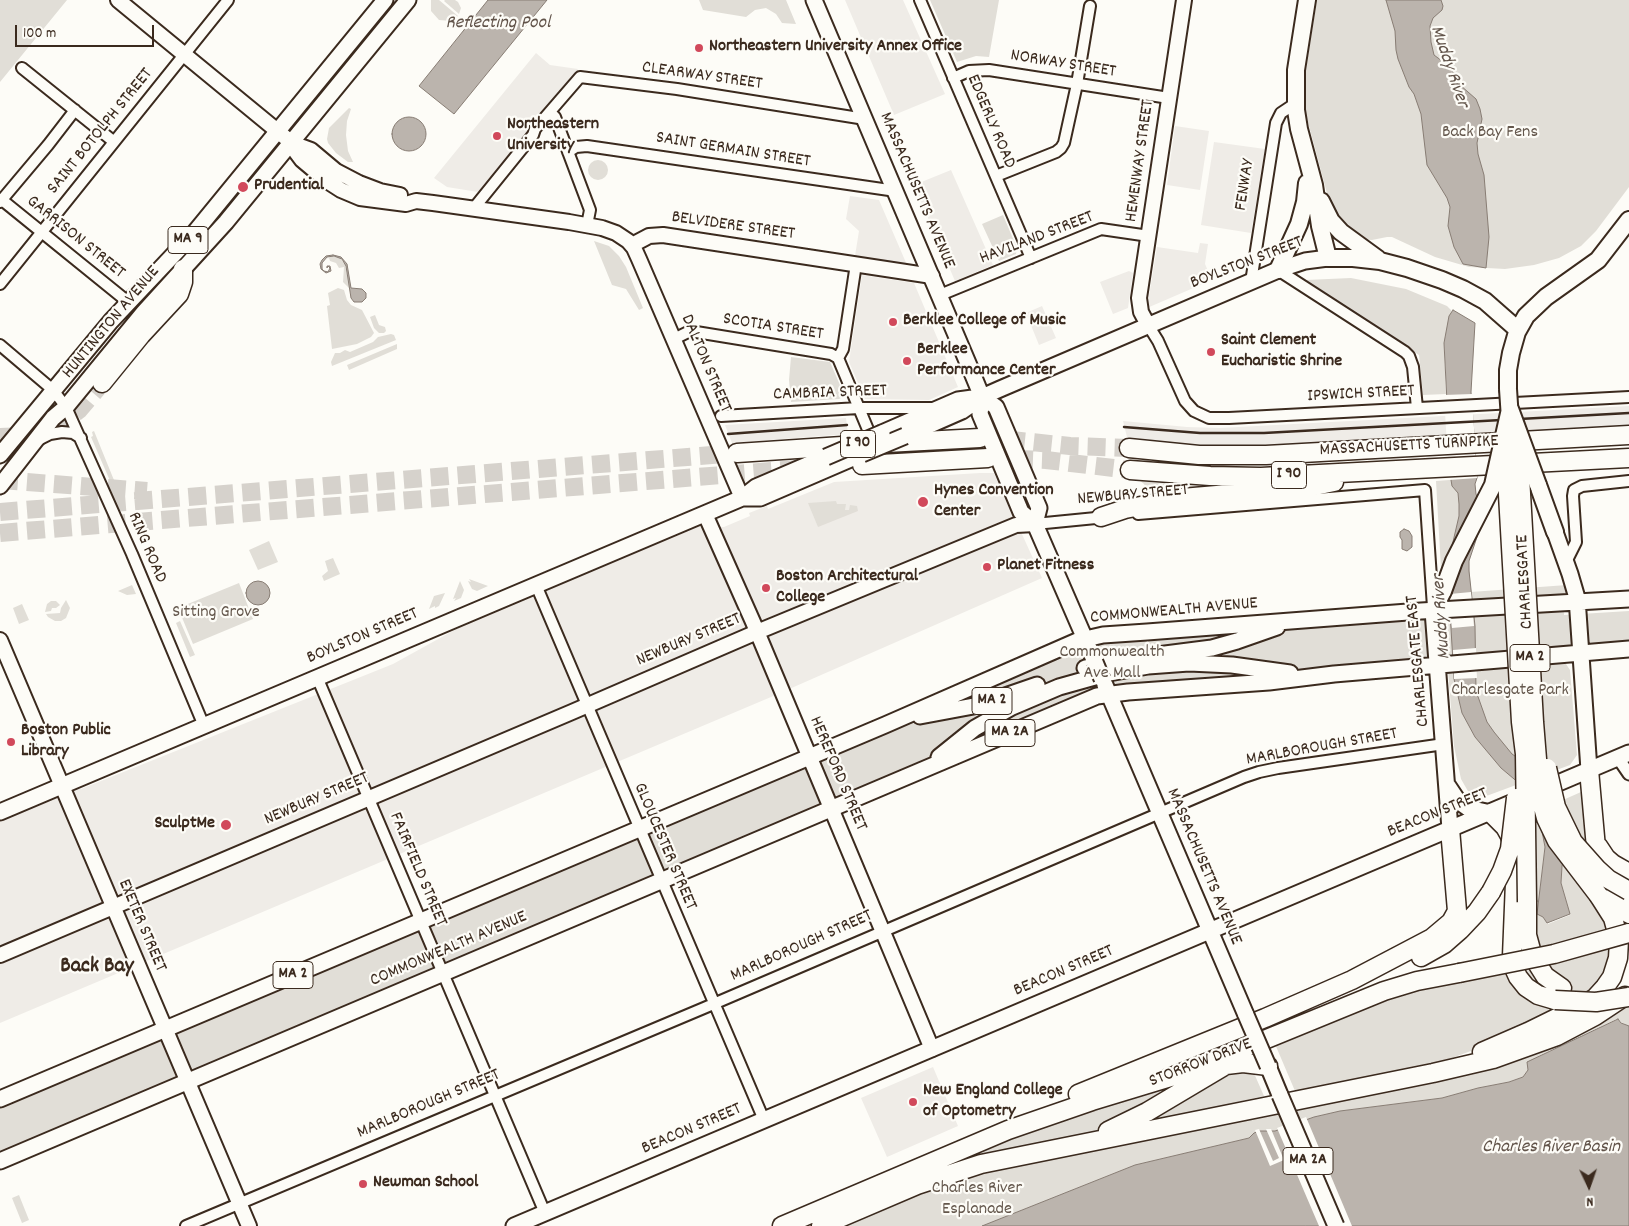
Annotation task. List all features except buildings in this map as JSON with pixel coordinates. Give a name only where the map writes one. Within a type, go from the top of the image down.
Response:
[{"type":"highway","points":[[1306,0],[1297,64],[1296,103],[1299,129],[1308,166],[1314,185],[1334,225],[1344,235],[1382,262]]},
{"type":"highway","points":[[1278,270],[1302,215],[1308,166]]},
{"type":"highway","points":[[1314,185],[1320,226],[1328,258]]},
{"type":"highway","points":[[1518,330],[1526,316],[1538,303],[1598,260],[1629,220]]},
{"type":"highway","name":"BOYLSTON STREET","points":[[1328,258],[1360,258],[1429,275],[1471,293],[1496,310],[1518,330]]},
{"type":"highway","points":[[102,383],[141,335],[179,294],[182,270]]},
{"type":"highway","name":"CHARLESGATE","points":[[1518,330],[1510,359],[1508,390],[1511,443],[1520,476],[1527,722]]},
{"type":"highway","points":[[1510,409],[1555,532]]},
{"type":"highway","points":[[1433,611],[1457,554],[1493,485],[1510,409]]},
{"type":"highway","name":"MASSACHUSETTS TURNPIKE","points":[[1130,448],[1199,454],[1266,455],[1629,434]]},
{"type":"highway","name":"I 90","points":[[737,453],[980,438]]},
{"type":"highway","name":"I 90","points":[[862,460],[988,458]]},
{"type":"highway","name":"MASSACHUSETTS TURNPIKE","points":[[1130,470],[1244,477],[1629,458]]},
{"type":"highway","points":[[1101,517],[1125,509],[1182,498],[1310,487],[1398,470]]},
{"type":"highway","points":[[1527,722],[1544,755],[1554,800],[1568,833],[1581,852],[1597,869],[1608,879],[1629,891]]},
{"type":"highway","points":[[1352,980],[1411,962],[1439,948],[1470,920],[1491,892],[1504,868],[1511,844],[1527,722]]},
{"type":"highway","points":[[1527,722],[1544,813],[1561,847],[1599,896],[1614,919],[1619,938],[1619,952],[1610,981],[1591,1001]]},
{"type":"highway","points":[[1527,722],[1525,754],[1527,935],[1531,952],[1538,966],[1558,994]]},
{"type":"highway","points":[[1589,770],[1595,841],[1600,866],[1629,914]]},
{"type":"highway","points":[[1491,813],[1505,827],[1515,852],[1516,870],[1512,956],[1513,966],[1520,980],[1529,989],[1542,996],[1558,994],[1608,997],[1629,996]]},
{"type":"highway","points":[[983,1140],[1023,1118],[1352,980],[1424,943],[1453,920],[1457,911],[1450,829]]},
{"type":"highway","points":[[1595,841],[1609,861],[1629,873]]},
{"type":"highway","name":"STORROW DRIVE","points":[[782,1226],[983,1140],[1092,1101],[1181,1074],[1384,991],[1417,981],[1554,954],[1629,933]]},
{"type":"highway","points":[[1433,1073],[1535,1029],[1604,996],[1622,978],[1629,964]]},
{"type":"highway","points":[[821,1226],[917,1185],[964,1169],[1493,1059],[1540,1043],[1580,1025],[1629,996]]},
{"type":"highway","points":[[1082,1143],[1134,1119],[1230,1064],[1243,1063],[1268,1066]]},
{"type":"main road","points":[[118,0],[278,131],[292,143],[302,160],[340,190],[360,198],[406,204],[416,201],[474,208],[602,228],[616,233],[632,245]]},
{"type":"main road","name":"HUNTINGTON AVENUE","points":[[0,455],[128,302],[190,238],[386,0]]},
{"type":"main road","name":"HUNTINGTON AVENUE","points":[[0,486],[53,418],[66,407],[144,312],[226,222],[408,0]]},
{"type":"main road","name":"MASSACHUSETTS AVENUE","points":[[814,0],[982,397],[996,407],[1039,508],[1035,524],[1336,1226]]},
{"type":"main road","name":"HEMENWAY STREET","points":[[1148,325],[1141,312],[1139,298],[1184,0]]},
{"type":"main road","name":"BELVIDERE STREET","points":[[632,245],[649,236],[663,235],[932,276]]},
{"type":"main road","name":"DALTON STREET","points":[[632,245],[742,498]]},
{"type":"main road","name":"BOYLSTON STREET","points":[[742,498],[760,498],[862,460],[919,430],[962,411],[982,397],[1148,325],[1278,270],[1307,261],[1328,258]]},
{"type":"main road","name":"BOYLSTON STREET","points":[[0,812],[742,498],[756,487],[876,433],[958,400],[982,397]]},
{"type":"main road","name":"HEREFORD STREET","points":[[705,514],[757,632],[932,1049]]},
{"type":"main road","name":"NEWBURY STREET","points":[[0,955],[757,632],[1016,525],[1035,524]]},
{"type":"main road","points":[[1555,532],[1574,585],[1577,602],[1589,770]]},
{"type":"main road","name":"COMMONWEALTH AVENUE","points":[[0,1100],[1085,639],[1103,635],[1305,620],[1629,599]]},
{"type":"main road","name":"CHARLESGATE EAST","points":[[1433,611],[1444,666],[1444,744],[1450,829]]},
{"type":"main road","name":"COMMONWEALTH AVENUE","points":[[884,725],[979,705],[1068,673],[1103,664],[1144,656],[1221,646],[1286,624],[1305,620]]},
{"type":"main road","name":"EXETER STREET","points":[[0,640],[5,666],[61,786],[249,1226]]},
{"type":"main road","name":"COMMONWEALTH AVENUE","points":[[0,1161],[1088,700],[1108,694],[1629,649]]},
{"type":"main road","name":"COMMONWEALTH AVENUE","points":[[912,774],[932,762],[975,728],[1012,707],[1058,687],[1109,673],[1156,665],[1198,663],[1232,664],[1283,673],[1334,674]]},
{"type":"main road","name":"BEACON STREET","points":[[514,1226],[1624,755]]},
{"type":"main road","points":[[1448,785],[1458,801],[1468,808],[1491,813]]},
{"type":"street","name":"SAINT BOTOLPH STREET","points":[[0,284],[228,0]]},
{"type":"street","name":"EDGERLY ROAD","points":[[920,0],[1030,258]]},
{"type":"street","points":[[996,176],[1061,148],[1066,138],[1090,6]]},
{"type":"street","points":[[22,68],[113,141]]},
{"type":"street","name":"NORWAY STREET","points":[[953,78],[968,71],[989,70],[1169,98]]},
{"type":"street","name":"CLEARWAY STREET","points":[[550,112],[577,79],[583,76],[686,90],[865,120]]},
{"type":"street","name":"FENWAY","points":[[1251,282],[1276,123],[1281,113],[1296,103]]},
{"type":"street","points":[[1,201],[75,110]]},
{"type":"street","points":[[474,208],[550,112],[554,117],[590,210],[586,225]]},
{"type":"street","name":"SAINT GERMAIN STREET","points":[[568,152],[576,146],[587,146],[896,191]]},
{"type":"street","name":"GARRISON STREET","points":[[1,201],[42,231],[128,302]]},
{"type":"street","name":"HAVILAND STREET","points":[[940,294],[1100,229],[1149,236]]},
{"type":"street","points":[[856,264],[843,349],[838,358],[858,408],[876,433]]},
{"type":"street","points":[[1278,270],[1405,352],[1409,356],[1413,367],[1417,408]]},
{"type":"street","name":"IPSWICH STREET","points":[[1148,325],[1158,341],[1186,402],[1194,411],[1204,417],[1229,418],[1629,397]]},
{"type":"street","name":"SCOTIA STREET","points":[[674,338],[690,331],[831,354],[838,358]]},
{"type":"street","name":"RING ROAD","points":[[0,345],[53,390],[66,407],[204,726]]},
{"type":"street","name":"CAMBRIA STREET","points":[[721,416],[858,408],[940,408]]},
{"type":"street","points":[[35,442],[44,436],[62,432],[73,433],[81,439]]},
{"type":"street","points":[[1566,562],[1576,542],[1574,490],[1582,486],[1629,482]]},
{"type":"street","name":"NEWBURY STREET","points":[[1035,524],[1425,490]]},
{"type":"street","name":"CHARLESGATE EAST","points":[[1425,490],[1433,611]]},
{"type":"street","name":"GLOUCESTER STREET","points":[[536,585],[764,1120]]},
{"type":"street","name":"FAIRFIELD STREET","points":[[317,678],[545,1213]]},
{"type":"street","name":"MARLBOROUGH STREET","points":[[186,1226],[1259,772],[1444,744]]},
{"type":"street","points":[[1624,755],[1629,774]]},
{"type":"shaded area","points":[[845,0],[903,0],[945,94],[894,115]]},
{"type":"shaded area","name":"Northeastern University","points":[[536,53],[550,65],[578,69],[478,192],[447,187],[434,178]]},
{"type":"shaded area","points":[[1175,126],[1209,131],[1200,190],[1167,185]]},
{"type":"shaded area","points":[[1214,142],[1265,149],[1251,233],[1201,225]]},
{"type":"shaded area","name":"Berklee College of Music","points":[[951,170],[993,265],[955,281],[914,185]]},
{"type":"shaded area","name":"Berklee College of Music","points":[[850,196],[879,200],[907,265],[855,256],[859,231],[846,219]]},
{"type":"shaded area","points":[[1200,243],[1208,244],[1205,264],[1212,280],[1147,308],[1157,247],[1198,253]]},
{"type":"shaded area","name":"Berklee College of Music","points":[[1129,271],[1133,273],[1128,308],[1113,314],[1100,282]]},
{"type":"shaded area","name":"Berklee College of Music","points":[[862,275],[914,283],[958,387],[929,400],[865,399],[849,362]]},
{"type":"shaded area","name":"Berklee College of Music","points":[[1042,306],[1056,338],[1039,345],[1026,313]]},
{"type":"shaded area","points":[[1629,406],[1629,425],[1260,446],[1195,445],[1127,437],[1123,421],[1220,428]]},
{"type":"shaded area","points":[[846,418],[848,434],[732,443],[725,425]]},
{"type":"shaded area","points":[[994,473],[1042,578],[771,697],[0,1023],[0,813],[61,786],[81,789],[393,664],[536,585],[705,514],[711,527],[724,527],[750,516],[749,513],[767,506],[768,509],[834,482]]},
{"type":"shaded area","name":"New England College of Optometry","points":[[933,1067],[958,1126],[887,1157],[861,1098]]},
{"type":"green space","points":[[0,0],[67,0],[0,82]]},
{"type":"green space","points":[[431,0],[439,0],[458,16],[451,21],[439,20],[431,11]]},
{"type":"green space","points":[[455,0],[458,2],[461,8],[459,14],[444,1]]},
{"type":"green space","points":[[699,0],[786,0],[796,24],[782,23],[776,14],[766,8],[755,10],[746,17],[703,10]]},
{"type":"green space","points":[[930,0],[999,0],[989,57],[976,56],[957,62]]},
{"type":"green space","name":"Back Bay Fens","points":[[1317,0],[1629,0],[1629,187],[1596,231],[1581,246],[1559,258],[1534,265],[1505,269],[1469,267],[1435,257],[1392,237],[1372,240],[1360,239],[1332,212],[1306,115],[1304,82]]},
{"type":"green space","points":[[349,108],[351,109],[347,121],[346,135],[348,151],[353,162],[348,162],[336,153],[327,139],[329,128]]},
{"type":"green space","points":[[594,160],[602,160],[608,166],[608,174],[602,180],[594,180],[588,174],[588,166]]},
{"type":"green space","points":[[1003,215],[1017,248],[1016,254],[999,261],[982,224]]},
{"type":"green space","points":[[594,241],[609,246],[619,256],[626,267],[643,308],[639,310],[626,289],[612,285]]},
{"type":"green space","points":[[332,256],[340,258],[345,264],[350,289],[343,282],[344,267],[339,268],[329,258],[323,261]]},
{"type":"green space","points":[[1351,278],[1406,289],[1447,306],[1452,311],[1444,343],[1446,394],[1423,395],[1419,355],[1306,280]]},
{"type":"green space","points":[[338,288],[344,290],[347,300],[351,305],[362,310],[374,333],[371,337],[357,344],[332,349],[327,306],[330,305],[328,293]]},
{"type":"green space","points":[[375,315],[379,325],[385,327],[386,331],[384,333],[379,333],[374,328],[370,317]]},
{"type":"green space","points":[[394,335],[396,340],[332,366],[331,362],[335,353],[345,350],[350,352],[373,342],[378,337]]},
{"type":"green space","points":[[397,344],[397,349],[349,370],[347,365]]},
{"type":"green space","points":[[791,357],[830,362],[843,392],[843,397],[839,399],[791,402],[789,380]]},
{"type":"green space","points":[[94,431],[118,490],[117,492],[114,490],[91,437]]},
{"type":"green space","name":"Commonwealth Ave Mall","points":[[1476,478],[1479,531],[1469,561],[1471,592],[1567,585],[1564,615],[1629,611],[1629,644],[1565,647],[1566,664],[1570,670],[1577,755],[1570,765],[1481,798],[1469,793],[1461,779],[1454,746],[1447,657],[1127,685],[905,770],[0,1154],[0,1108],[899,727],[945,704],[1071,651],[1110,640],[1419,619],[1444,622],[1436,481]]},
{"type":"green space","points":[[1139,480],[1212,487],[1164,498],[1158,492],[1148,493],[1144,484]]},
{"type":"green space","points":[[836,501],[837,504],[846,504],[845,510],[849,510],[850,505],[857,506],[858,511],[818,527],[808,503]]},
{"type":"green space","points":[[269,541],[278,562],[258,570],[249,550]]},
{"type":"green space","points":[[333,558],[340,574],[324,581],[322,576],[328,571],[325,561]]},
{"type":"green space","points":[[469,579],[488,586],[477,591],[472,589],[468,581],[471,582]]},
{"type":"green space","points":[[460,581],[464,590],[461,598],[454,601],[456,598],[453,599]]},
{"type":"green space","name":"Sitting Grove","points":[[239,583],[253,619],[193,644],[178,608]]},
{"type":"green space","points":[[132,585],[136,594],[127,595],[118,591]]},
{"type":"green space","points":[[445,593],[439,606],[429,609],[434,596]]},
{"type":"green space","points":[[66,600],[70,608],[66,618],[61,621],[55,621],[48,617],[46,614],[60,613]]},
{"type":"green space","points":[[51,601],[56,601],[60,605],[52,608],[51,611],[45,612],[47,604]]},
{"type":"green space","points":[[22,604],[29,620],[19,624],[13,608]]},
{"type":"green space","points":[[180,621],[195,655],[190,657],[176,623]]},
{"type":"green space","points":[[1581,792],[1588,843],[1628,924],[1610,925],[1613,956],[1596,989],[1511,1036],[1452,1058],[1295,1091],[1275,1044],[1354,1010],[1517,955],[1533,817],[1536,816],[1543,833],[1545,847],[1537,914],[1543,917],[1548,924],[1570,915],[1561,883],[1563,862],[1554,804]]},
{"type":"green space","name":"Charles River Esplanade","points":[[1629,1002],[1629,1026],[1617,1019],[1539,1056],[1523,1077],[1509,1082],[1442,1098],[1340,1111],[1314,1117],[1275,1131],[1260,1131],[1254,1133],[1249,1138],[1135,1165],[982,1226],[843,1226],[925,1192],[997,1169],[1444,1077]]},
{"type":"green space","points":[[1253,1071],[1264,1096],[1157,1120],[992,1153],[942,1167],[1068,1115],[1193,1076]]},
{"type":"green space","points":[[19,1195],[29,1220],[22,1223],[12,1198]]},
{"type":"water","name":"Reflecting Pool","points":[[488,0],[547,0],[454,114],[419,86]]},
{"type":"water","name":"Muddy River","points":[[1386,0],[1441,0],[1442,10],[1433,18],[1430,26],[1434,55],[1450,67],[1460,85],[1476,99],[1482,119],[1477,143],[1484,175],[1489,237],[1486,268],[1463,264],[1454,247],[1448,226],[1450,207],[1447,198],[1427,165],[1421,114],[1398,59],[1395,31]]},
{"type":"water","points":[[409,117],[421,122],[426,134],[421,146],[409,151],[397,146],[392,134],[397,122]]},
{"type":"water","points":[[333,255],[341,257],[347,264],[351,288],[362,289],[366,293],[366,298],[362,302],[354,302],[351,298],[346,266],[342,259],[334,256],[327,257],[322,263],[322,269],[328,272],[330,268],[328,266],[330,266],[331,271],[326,273],[321,269],[320,264],[326,256]]},
{"type":"water","points":[[1453,310],[1475,323],[1471,392],[1477,478],[1475,484],[1480,520],[1479,531],[1469,561],[1469,571],[1475,626],[1476,691],[1487,722],[1494,732],[1512,754],[1531,767],[1563,862],[1561,883],[1570,914],[1547,923],[1543,917],[1537,914],[1545,847],[1541,826],[1520,784],[1501,768],[1475,737],[1462,713],[1454,679],[1448,579],[1449,559],[1459,516],[1459,504],[1458,493],[1452,486],[1451,480],[1444,343],[1449,316]]},
{"type":"water","points":[[1404,529],[1409,531],[1412,536],[1412,547],[1407,551],[1402,549],[1400,537],[1400,532]]},
{"type":"water","points":[[258,581],[267,584],[270,593],[267,602],[258,605],[249,602],[246,593],[249,584]]},
{"type":"water","name":"Charles River Basin","points":[[1618,1019],[1621,1023],[1629,1026],[1629,1226],[982,1226],[1135,1165],[1249,1138],[1254,1133],[1260,1131],[1275,1131],[1314,1117],[1340,1111],[1442,1098],[1509,1082],[1523,1077],[1528,1070],[1527,1062]]},
{"type":"pier","points":[[1472,394],[1477,478],[1449,480],[1444,395]]},
{"type":"pier","points":[[1463,526],[1467,546],[1450,594],[1471,592],[1474,626],[1452,628],[1445,568],[1447,557]]},
{"type":"pier","points":[[1476,648],[1477,678],[1454,679],[1453,650]]},
{"type":"pier","points":[[1306,1117],[1352,1226],[1319,1226],[1277,1128]]},
{"type":"pier","points":[[1259,1129],[1273,1161],[1279,1158],[1266,1129],[1271,1129],[1284,1160],[1270,1166],[1255,1130]]},
{"type":"tunnel","points":[[0,437],[27,436],[61,424],[79,410],[102,383]]},
{"type":"tunnel","points":[[980,438],[1070,446],[1129,448]]},
{"type":"tunnel","points":[[0,512],[737,453]]},
{"type":"tunnel","points":[[988,458],[1046,460],[1130,470]]},
{"type":"tunnel","points":[[0,533],[797,469]]},
{"type":"tunnel","points":[[0,480],[147,491]]},
{"type":"railway","points":[[1124,427],[1200,433],[1264,433],[1629,413]]},
{"type":"railway","points":[[728,434],[847,425]]},
{"type":"place","name":"Northeastern University Annex Office","points":[[699,48]]},
{"type":"place","name":"Northeastern University","points":[[497,136]]},
{"type":"place","name":"Prudential","points":[[243,187]]},
{"type":"place","name":"Berklee College of Music","points":[[893,322]]},
{"type":"place","name":"Saint Clement Eucharistic Shrine","points":[[1211,352]]},
{"type":"place","name":"Berklee Performance Center","points":[[907,361]]},
{"type":"place","name":"Hynes Convention Center","points":[[923,502]]},
{"type":"place","name":"Planet Fitness","points":[[987,567]]},
{"type":"place","name":"Boston Architectural College","points":[[766,588]]},
{"type":"place","name":"Boston Public Library","points":[[11,742]]},
{"type":"place","name":"SculptMe","points":[[226,825]]},
{"type":"place","name":"New England College of Optometry","points":[[913,1102]]},
{"type":"place","name":"Newman School","points":[[363,1184]]},
{"type":"district","name":"Back Bay","points":[[97,968]]},
{"type":"park label","name":"Charlesgate Park","points":[[1510,692]]}]
